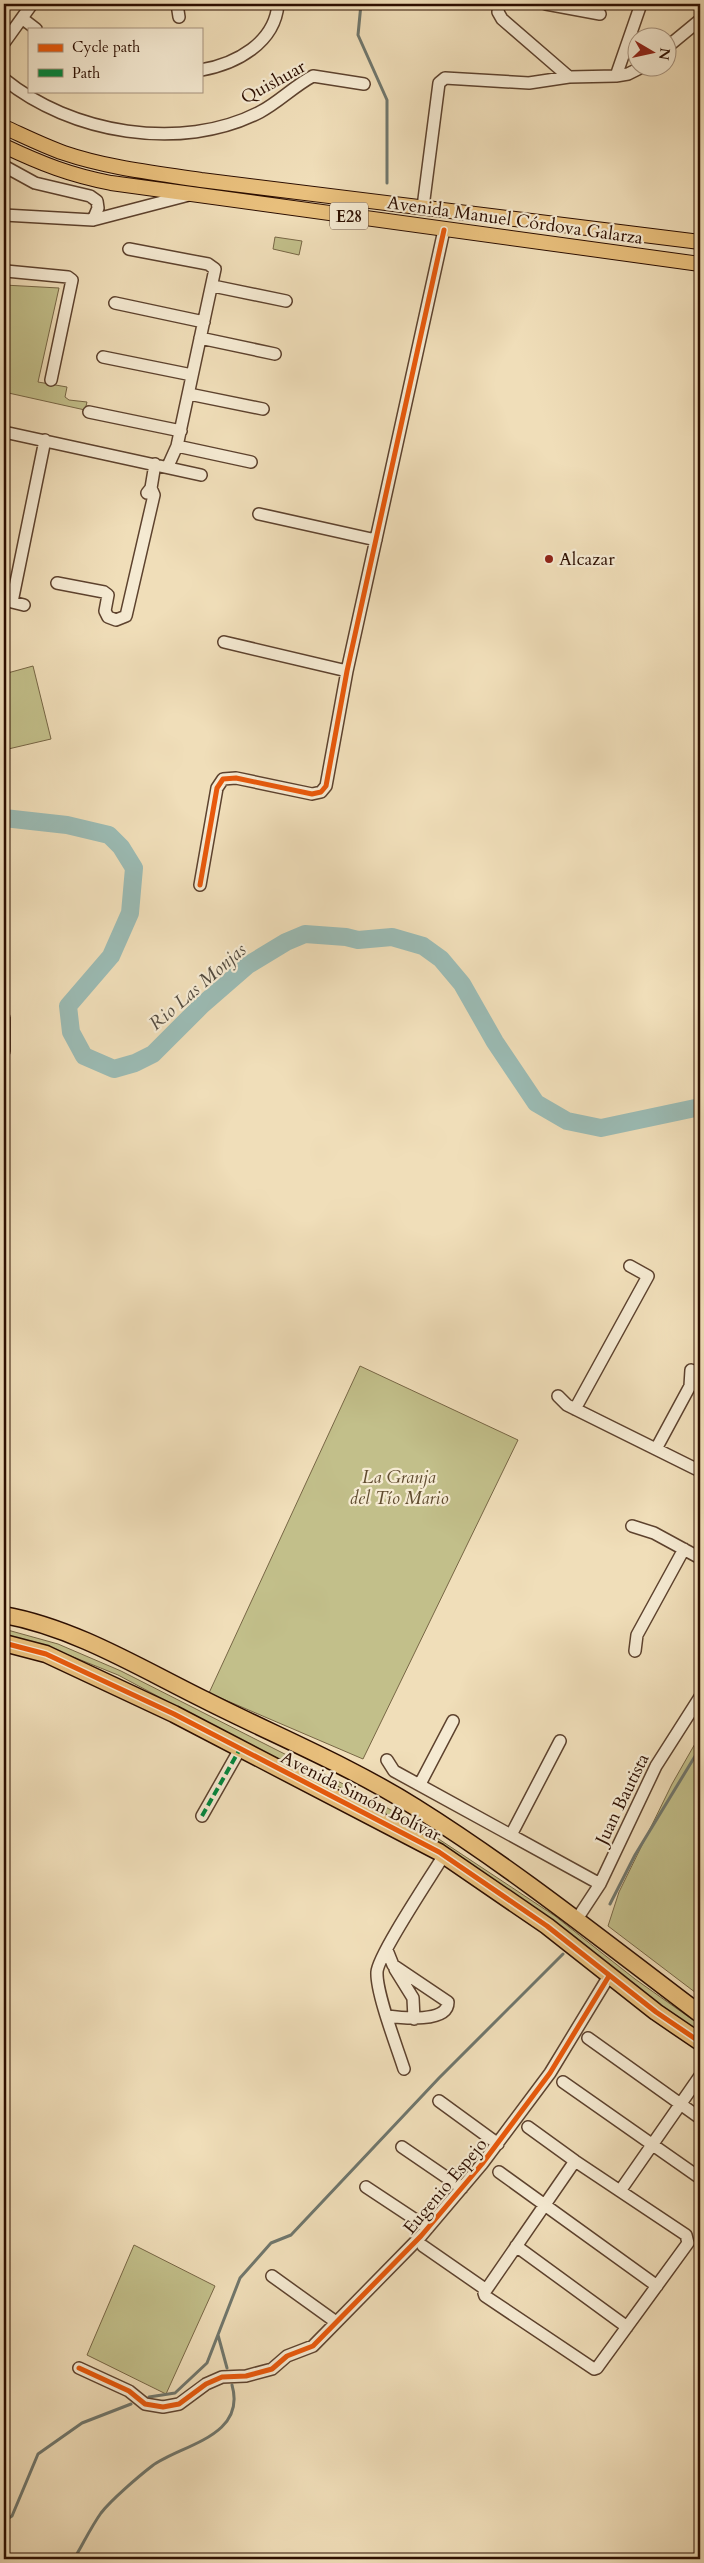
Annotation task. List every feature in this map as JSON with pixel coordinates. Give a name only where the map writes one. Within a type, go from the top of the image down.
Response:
[{"type":"highway","name":"Avenida Simón Bolívar","points":[[4,1615],[56,1629],[136,1664],[339,1765],[414,1806],[577,1919],[700,2014]]},
{"type":"highway","name":"Avenida Simón Bolívar","points":[[4,1643],[54,1658],[174,1714],[444,1856],[547,1926],[609,1976],[700,2042]]},
{"type":"main road","name":"Avenida Manuel Córdova Galarza","points":[[4,127],[64,153],[92,161],[201,180],[700,242]]},
{"type":"main road","name":"Avenida Manuel Córdova Galarza","points":[[4,146],[46,166],[78,176],[189,195],[700,264]]},
{"type":"main road","points":[[362,218],[357,207],[364,200]]},
{"type":"street","points":[[4,43],[32,4]]},
{"type":"street","points":[[178,4],[179,18]]},
{"type":"street","points":[[202,70],[234,61],[254,47],[266,36],[275,20],[278,4]]},
{"type":"street","points":[[499,4],[498,12],[502,19],[570,77]]},
{"type":"street","points":[[546,4],[600,14]]},
{"type":"street","points":[[616,76],[641,4]]},
{"type":"street","points":[[23,18],[35,28]]},
{"type":"street","points":[[676,40],[700,20]]},
{"type":"street","points":[[423,207],[439,83],[442,80],[446,78],[529,83],[570,77],[626,74]]},
{"type":"street","name":"Quishuar","points":[[4,79],[39,104],[100,126],[127,133],[147,134],[196,130],[225,125],[248,118],[275,103],[313,76],[364,84]]},
{"type":"street","points":[[4,166],[35,183],[90,196],[97,201],[98,208],[93,220]]},
{"type":"street","points":[[4,215],[93,220],[189,195]]},
{"type":"street","points":[[200,885],[217,788],[222,779],[236,778],[312,794],[324,789],[347,671],[444,230]]},
{"type":"street","points":[[129,249],[213,266],[215,269],[213,286],[181,430],[177,446],[168,466]]},
{"type":"street","points":[[4,275],[6,271],[68,277],[72,280],[52,380]]},
{"type":"street","points":[[213,286],[286,301]]},
{"type":"street","points":[[115,303],[204,322]]},
{"type":"street","points":[[200,338],[275,354]]},
{"type":"street","points":[[103,356],[192,375]]},
{"type":"street","points":[[188,394],[263,409]]},
{"type":"street","points":[[89,412],[181,430]]},
{"type":"street","points":[[4,432],[168,466],[201,475]]},
{"type":"street","points":[[24,605],[12,602],[10,585],[45,440]]},
{"type":"street","points":[[177,446],[251,462]]},
{"type":"street","points":[[57,583],[104,592],[108,595],[105,611],[108,618],[116,620],[124,618],[121,610],[146,494],[151,488],[154,464]]},
{"type":"street","points":[[260,514],[376,540]]},
{"type":"street","points":[[224,642],[347,671]]},
{"type":"street","points":[[4,1018],[4,1051]]},
{"type":"street","points":[[575,1409],[648,1276],[630,1266]]},
{"type":"street","points":[[656,1449],[690,1386],[691,1370]]},
{"type":"street","points":[[558,1396],[567,1406],[700,1470]]},
{"type":"street","points":[[632,1526],[654,1534],[700,1558]]},
{"type":"street","points":[[635,1651],[637,1636],[684,1549]]},
{"type":"street","name":"Juan Bautista","points":[[577,1919],[600,1884],[650,1776],[700,1697]]},
{"type":"street","points":[[420,1784],[453,1721]]},
{"type":"street","points":[[511,1835],[560,1741]]},
{"type":"street","points":[[202,1816],[240,1750]]},
{"type":"street","points":[[387,1760],[394,1771],[600,1884]]},
{"type":"street","points":[[404,2069],[377,1971],[387,1950],[444,1856]]},
{"type":"street","points":[[387,1950],[393,1965],[413,1998],[414,2019]]},
{"type":"street","points":[[388,2016],[414,2019],[444,2012],[448,2008],[448,2002],[393,1965]]},
{"type":"street","name":"Eugenio Espejo","points":[[79,2368],[129,2391],[145,2404],[163,2407],[179,2404],[206,2384],[222,2377],[246,2376],[272,2369],[287,2356],[313,2346],[428,2228],[498,2144],[550,2073],[609,1976]]},
{"type":"street","points":[[588,2038],[700,2118]]},
{"type":"street","points":[[620,2192],[700,2076]]},
{"type":"street","points":[[563,2082],[700,2178]]},
{"type":"street","points":[[439,2101],[498,2144]]},
{"type":"street","points":[[528,2127],[620,2192],[686,2235],[688,2240],[688,2244],[597,2368],[594,2369],[485,2296],[485,2289],[575,2161]]},
{"type":"street","points":[[402,2147],[462,2188]]},
{"type":"street","points":[[499,2172],[656,2286]]},
{"type":"street","points":[[366,2188],[428,2228]]},
{"type":"street","points":[[423,2246],[485,2289]]},
{"type":"street","points":[[516,2246],[627,2327]]},
{"type":"street","points":[[272,2276],[336,2322]]},
{"type":"green space","points":[[275,237],[302,241],[299,255],[273,249]]},
{"type":"green space","points":[[4,285],[59,288],[38,382],[67,387],[65,397],[69,400],[87,402],[85,410],[4,392]]},
{"type":"green space","points":[[33,666],[51,739],[4,750],[4,674]]},
{"type":"green space","name":"La Granja del Tío Mario","points":[[360,1366],[518,1440],[363,1759],[209,1693]]},
{"type":"green space","points":[[4,1629],[58,1644],[121,1671],[334,1779],[413,1822],[555,1916],[635,1979],[700,2025],[700,2033],[631,1984],[579,1940],[515,1894],[372,1805],[332,1783],[253,1747],[118,1675],[56,1650],[4,1635]]},
{"type":"green space","points":[[700,1735],[700,1996],[608,1926],[619,1892],[672,1784]]},
{"type":"green space","points":[[134,2245],[215,2286],[166,2394],[87,2355]]},
{"type":"waterway","points":[[361,4],[358,35],[387,100],[387,183]]},
{"type":"waterway","name":"Rio Las Monjas","points":[[4,818],[67,825],[109,835],[121,847],[134,868],[130,913],[111,956],[68,1006],[71,1032],[84,1056],[114,1069],[135,1063],[153,1054],[202,1005],[248,965],[286,942],[305,934],[346,937],[358,940],[392,937],[423,946],[441,959],[462,984],[495,1042],[536,1103],[567,1121],[601,1128],[700,1107]]},
{"type":"waterway","points":[[610,1904],[635,1855],[700,1748]]},
{"type":"waterway","points":[[149,2397],[175,2393],[207,2363],[240,2278],[271,2243],[291,2235],[439,2078],[563,1954]]},
{"type":"waterway","points":[[218,2335],[227,2368]]},
{"type":"waterway","points":[[74,2559],[101,2513],[125,2488],[152,2466],[194,2445],[221,2428],[230,2417],[234,2403],[232,2385]]},
{"type":"waterway","points":[[4,2521],[12,2516],[38,2454],[82,2423],[131,2404]]},
{"type":"marked path","points":[[202,1816],[240,1749]]},
{"type":"cycle path","points":[[200,885],[217,788],[223,779],[236,778],[312,794],[321,792],[326,786],[347,671],[444,230]]},
{"type":"cycle path","points":[[4,1643],[46,1654],[174,1714],[439,1852],[547,1926],[656,2012],[700,2042]]},
{"type":"cycle path","points":[[79,2368],[129,2391],[145,2404],[163,2407],[179,2404],[206,2384],[222,2377],[246,2376],[272,2369],[287,2356],[313,2346],[421,2236],[482,2164],[550,2073],[609,1976]]},
{"type":"place","name":"Alcazar","points":[[549,559]]}]
